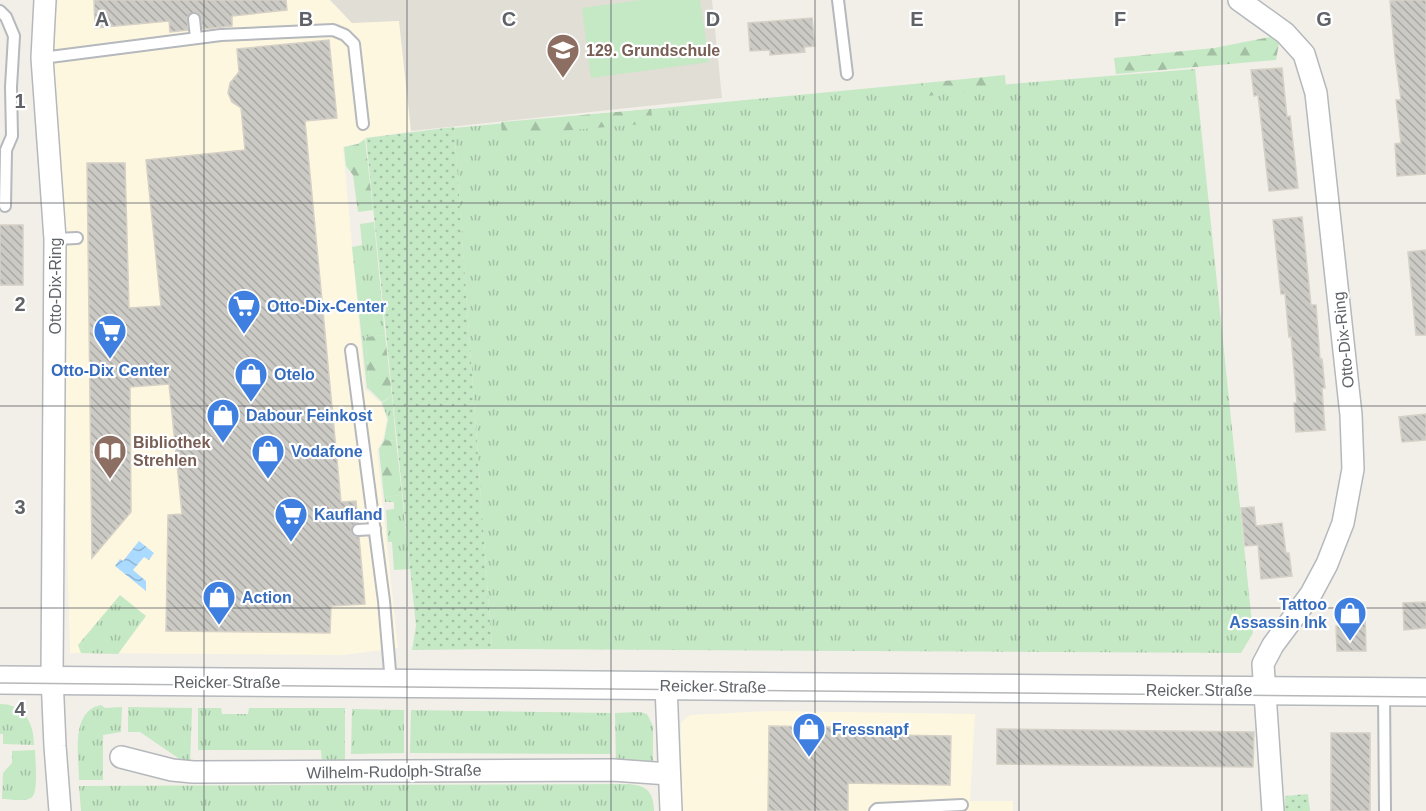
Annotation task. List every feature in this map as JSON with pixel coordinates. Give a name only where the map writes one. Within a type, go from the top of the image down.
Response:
[{"type":"street","name":"Otto-Dix-Ring","points":[[45,0],[42,58],[55,239],[52,681],[60,811]]},
{"type":"street","name":"Otto-Dix-Ring","points":[[1239,0],[1285,33],[1304,54],[1316,93],[1351,415],[1353,469],[1343,523],[1327,564],[1311,594],[1273,645],[1263,664],[1272,811]]},
{"type":"street","name":"Reicker Straße","points":[[0,680],[1426,692]]},
{"type":"street","points":[[666,685],[671,811]]},
{"type":"street","name":"Wilhelm-Rudolph-Straße","points":[[121,757],[172,770],[193,772],[602,770],[669,774]]},
{"type":"lane","points":[[838,0],[847,74]]},
{"type":"lane","points":[[0,11],[6,17],[14,36],[11,87],[12,136],[6,150],[5,206]]},
{"type":"lane","points":[[194,19],[196,38]]},
{"type":"lane","points":[[42,58],[196,38],[333,30],[345,35],[354,44],[363,124]]},
{"type":"lane","points":[[55,239],[77,238]]},
{"type":"lane","points":[[351,350],[384,601],[391,683]]},
{"type":"lane","points":[[358,530],[375,529]]},
{"type":"lane","points":[[1384,691],[1384,811]]},
{"type":"lane","points":[[875,811],[877,809],[962,805]]},
{"type":"shaded area","points":[[58,0],[330,0],[352,23],[399,20],[411,131],[366,138],[359,143],[343,147],[365,389],[381,403],[387,420],[383,439],[377,450],[398,648],[343,655],[70,653],[54,60]]},
{"type":"shaded area","name":"129. Grundschule","points":[[330,0],[712,0],[722,98],[411,131],[399,21],[352,23]]},
{"type":"shaded area","points":[[770,711],[975,714],[970,801],[1013,801],[1013,811],[679,811],[681,723],[690,715]]},
{"type":"green space","points":[[641,0],[700,0],[709,62],[591,78],[582,8]]},
{"type":"green space","points":[[1270,37],[1279,43],[1276,60],[1116,74],[1114,58],[1214,48]]},
{"type":"green space","points":[[1195,69],[1253,633],[1241,653],[492,649],[454,128],[924,83],[924,86],[998,85]]},
{"type":"green space","points":[[1005,75],[1006,88],[926,96],[924,83]]},
{"type":"green space","points":[[651,109],[653,123],[502,136],[501,122]]},
{"type":"green space","points":[[454,127],[492,649],[412,650],[416,626],[366,138]]},
{"type":"green space","points":[[365,139],[373,210],[358,212],[353,175],[346,166],[344,147],[358,144]]},
{"type":"green space","points":[[374,222],[385,335],[365,337],[370,390],[367,388],[352,247],[362,245],[360,224]]},
{"type":"green space","points":[[385,335],[392,396],[382,402],[370,390],[365,337]]},
{"type":"green space","points":[[392,396],[396,441],[384,440],[388,419],[382,403]]},
{"type":"green space","points":[[384,440],[396,441],[402,495],[384,497],[379,449]]},
{"type":"green space","points":[[402,495],[410,569],[394,570],[392,542],[388,542],[386,510],[394,509],[394,502],[385,502],[384,497]]},
{"type":"green space","points":[[120,595],[146,616],[118,654],[81,653],[78,645]]},
{"type":"green space","points":[[0,704],[15,707],[26,716],[32,729],[34,745],[3,744],[3,734],[0,734]]},
{"type":"green space","points":[[101,705],[105,708],[122,707],[121,732],[103,735],[103,780],[79,780],[80,725],[84,716],[91,709]]},
{"type":"green space","points":[[128,707],[192,708],[190,766],[140,732],[128,732]]},
{"type":"green space","points":[[198,708],[221,708],[222,714],[248,714],[249,708],[345,708],[345,764],[322,764],[321,750],[198,750]]},
{"type":"green space","points":[[352,709],[404,710],[404,753],[351,754]]},
{"type":"green space","points":[[411,710],[611,713],[611,754],[410,753]]},
{"type":"green space","points":[[615,713],[647,714],[653,726],[653,762],[616,765]]},
{"type":"green space","points":[[35,750],[36,783],[31,798],[2,799],[3,773],[12,763],[12,751]]},
{"type":"green space","points":[[629,784],[641,786],[648,791],[654,811],[81,811],[79,786]]},
{"type":"green space","points":[[1308,794],[1310,811],[1285,811],[1285,796]]},
{"type":"water","points":[[139,541],[154,553],[149,560],[144,557],[133,570],[146,581],[146,591],[115,566],[120,559],[123,561]]},
{"type":"building","points":[[94,0],[286,0],[287,10],[232,16],[232,26],[203,29],[200,15],[194,12],[187,17],[188,30],[170,32],[169,21],[95,28]]},
{"type":"building","points":[[1426,0],[1426,174],[1397,176],[1395,144],[1401,143],[1396,100],[1401,100],[1390,1]]},
{"type":"building","points":[[812,18],[815,46],[804,47],[805,52],[770,55],[770,50],[750,51],[748,23]]},
{"type":"building","name":"Otto-Dix-Center","points":[[329,40],[337,118],[305,121],[341,502],[356,501],[358,523],[352,526],[351,531],[354,536],[359,537],[365,604],[331,606],[330,633],[166,631],[168,515],[182,514],[169,384],[130,387],[131,512],[92,558],[87,163],[125,163],[129,308],[161,306],[146,160],[245,150],[241,108],[232,102],[228,93],[230,83],[239,72],[237,49]]},
{"type":"building","points":[[1282,68],[1298,188],[1269,191],[1258,95],[1254,96],[1251,70]]},
{"type":"building","points":[[1302,217],[1311,305],[1316,305],[1320,359],[1322,359],[1325,430],[1296,432],[1294,403],[1297,403],[1291,336],[1289,337],[1285,294],[1281,294],[1273,220]]},
{"type":"building","points":[[0,225],[23,225],[23,285],[0,285]]},
{"type":"building","points":[[1426,250],[1426,335],[1416,335],[1408,252]]},
{"type":"building","points":[[1426,414],[1426,440],[1402,442],[1399,417]]},
{"type":"building","points":[[1254,507],[1256,526],[1282,523],[1292,576],[1261,579],[1258,545],[1245,546],[1241,508]]},
{"type":"building","points":[[1426,602],[1426,628],[1404,630],[1403,603]]},
{"type":"building","points":[[1365,614],[1366,651],[1337,651],[1336,626],[1347,626],[1347,615]]},
{"type":"building","points":[[769,726],[834,727],[834,734],[951,736],[950,785],[848,783],[848,811],[768,811]]},
{"type":"building","points":[[997,729],[1254,732],[1253,767],[997,764]]},
{"type":"building","points":[[1331,733],[1370,733],[1370,811],[1331,811]]},
{"type":"tram line","points":[[0,683],[1426,697]]},
{"type":"place","name":"129. Grundschule","points":[[563,79]]},
{"type":"place","name":"Otto-Dix-Center","points":[[244,335]]},
{"type":"place","name":"Otto-Dix Center","points":[[110,360]]},
{"type":"place","name":"Otelo","points":[[251,403]]},
{"type":"place","name":"Dabour Feinkost","points":[[223,444]]},
{"type":"place","name":"Bibliothek Strehlen","points":[[110,480]]},
{"type":"place","name":"Vodafone","points":[[268,480]]},
{"type":"place","name":"Kaufland","points":[[291,543]]},
{"type":"place","name":"Action","points":[[219,626]]},
{"type":"place","name":"Tattoo Assassin Ink","points":[[1350,642]]},
{"type":"place","name":"Fressnapf","points":[[809,758]]}]
